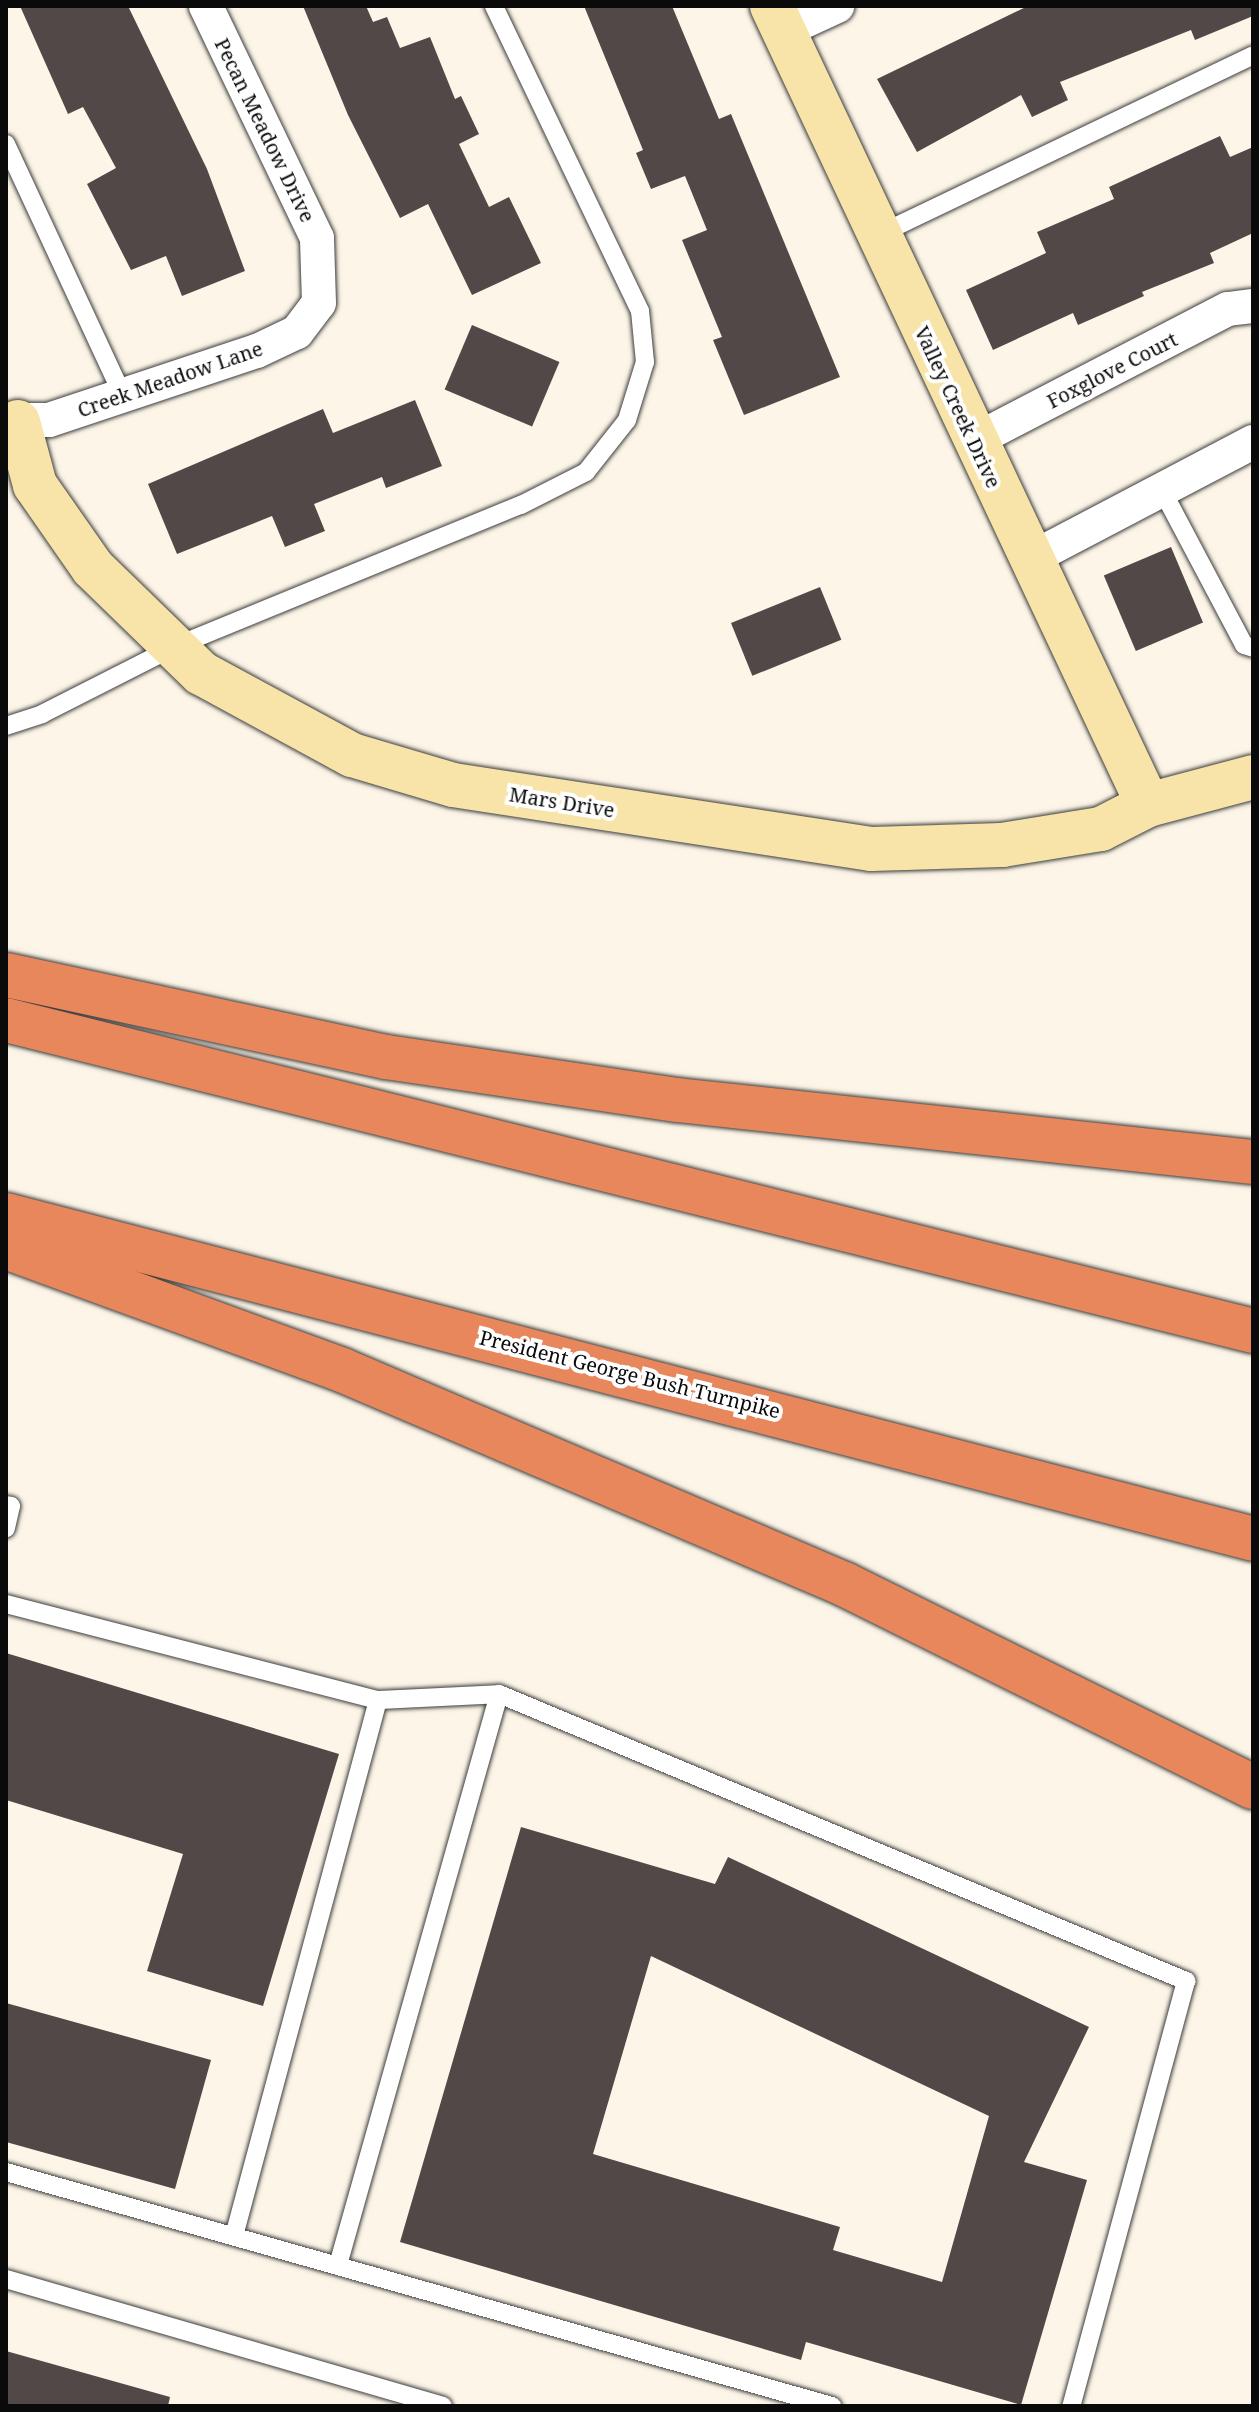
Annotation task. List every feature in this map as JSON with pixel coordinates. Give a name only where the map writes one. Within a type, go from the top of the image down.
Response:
[{"type":"highway","points":[[6,975],[416,1062],[692,1102],[1253,1162]]},
{"type":"highway","points":[[6,1020],[1253,1331]]},
{"type":"highway","name":"President George Bush Turnpike","points":[[6,1215],[1253,1539]]},
{"type":"highway","points":[[6,1247],[342,1370],[844,1584],[1253,1787]]},
{"type":"street","name":"Pecan Meadow Drive","points":[[206,6],[317,238],[319,303]]},
{"type":"street","points":[[778,18],[837,6]]},
{"type":"street","name":"Valley Creek Drive","points":[[778,18],[973,441],[1148,805]]},
{"type":"street","name":"Creek Meadow Lane","points":[[12,421],[49,420],[284,338],[319,303]]},
{"type":"street","name":"Foxglove Court","points":[[973,441],[1228,309],[1253,306]]},
{"type":"street","name":"Mars Drive","points":[[12,421],[35,485],[93,568],[201,673],[352,755],[453,785],[871,849],[1016,843],[1101,829],[1148,805],[1253,777]]},
{"type":"street","points":[[1030,559],[1253,442]]},
{"type":"lane","points":[[6,726],[42,714],[174,647],[573,479],[586,472],[627,420],[645,362],[640,311],[494,6]]},
{"type":"lane","points":[[878,235],[1253,55]]},
{"type":"lane","points":[[8,152],[123,396]]},
{"type":"lane","points":[[1162,490],[1244,645],[1253,648]]},
{"type":"lane","points":[[6,1505],[11,1506],[6,1528]]},
{"type":"lane","points":[[6,1604],[378,1700],[499,1694],[1186,1981],[1071,2406]]},
{"type":"lane","points":[[338,2265],[499,1694]]},
{"type":"lane","points":[[234,2236],[378,1700]]},
{"type":"lane","points":[[6,2172],[832,2406]]},
{"type":"lane","points":[[6,2279],[443,2406]]},
{"type":"building","points":[[20,6],[128,6],[207,169],[245,271],[182,296],[166,256],[131,270],[87,184],[116,168],[83,107],[68,114]]},
{"type":"building","points":[[303,6],[366,6],[373,22],[387,17],[400,48],[430,37],[455,99],[461,96],[479,134],[459,144],[489,207],[509,197],[541,263],[472,295],[428,204],[400,218],[348,115]]},
{"type":"building","points":[[584,6],[672,6],[719,119],[731,114],[840,377],[744,415],[713,340],[722,337],[682,240],[707,230],[685,176],[651,189],[636,153],[643,150]]},
{"type":"building","points":[[1028,6],[1253,6],[1253,16],[1195,40],[1191,30],[1060,82],[1068,100],[1032,117],[1021,95],[917,152],[877,79]]},
{"type":"building","points":[[1220,136],[1230,157],[1253,147],[1253,233],[1210,253],[1214,263],[1142,292],[1144,296],[1078,325],[1073,313],[993,350],[966,290],[1046,253],[1037,232],[1114,199],[1109,187]]},
{"type":"building","points":[[472,325],[559,362],[532,427],[445,389]]},
{"type":"building","points":[[415,400],[442,466],[386,488],[382,477],[314,504],[325,531],[285,547],[272,516],[177,554],[148,484],[323,409],[333,433]]},
{"type":"building","points":[[1171,547],[1203,622],[1136,651],[1104,576]]},
{"type":"building","points":[[820,587],[841,640],[752,676],[731,623]]},
{"type":"building","points":[[6,1653],[339,1754],[263,2006],[147,1971],[183,1854],[6,1800]]},
{"type":"building","points":[[521,1827],[715,1884],[728,1857],[1089,2027],[1024,2162],[1087,2180],[1021,2405],[806,2342],[801,2360],[400,2242]],"holes":[[[651,1956],[989,2116],[942,2282],[833,2250],[840,2227],[593,2154]]]},
{"type":"building","points":[[6,2003],[211,2060],[175,2189],[6,2142]]},
{"type":"building","points":[[6,2351],[170,2397],[168,2406],[6,2406]]}]
